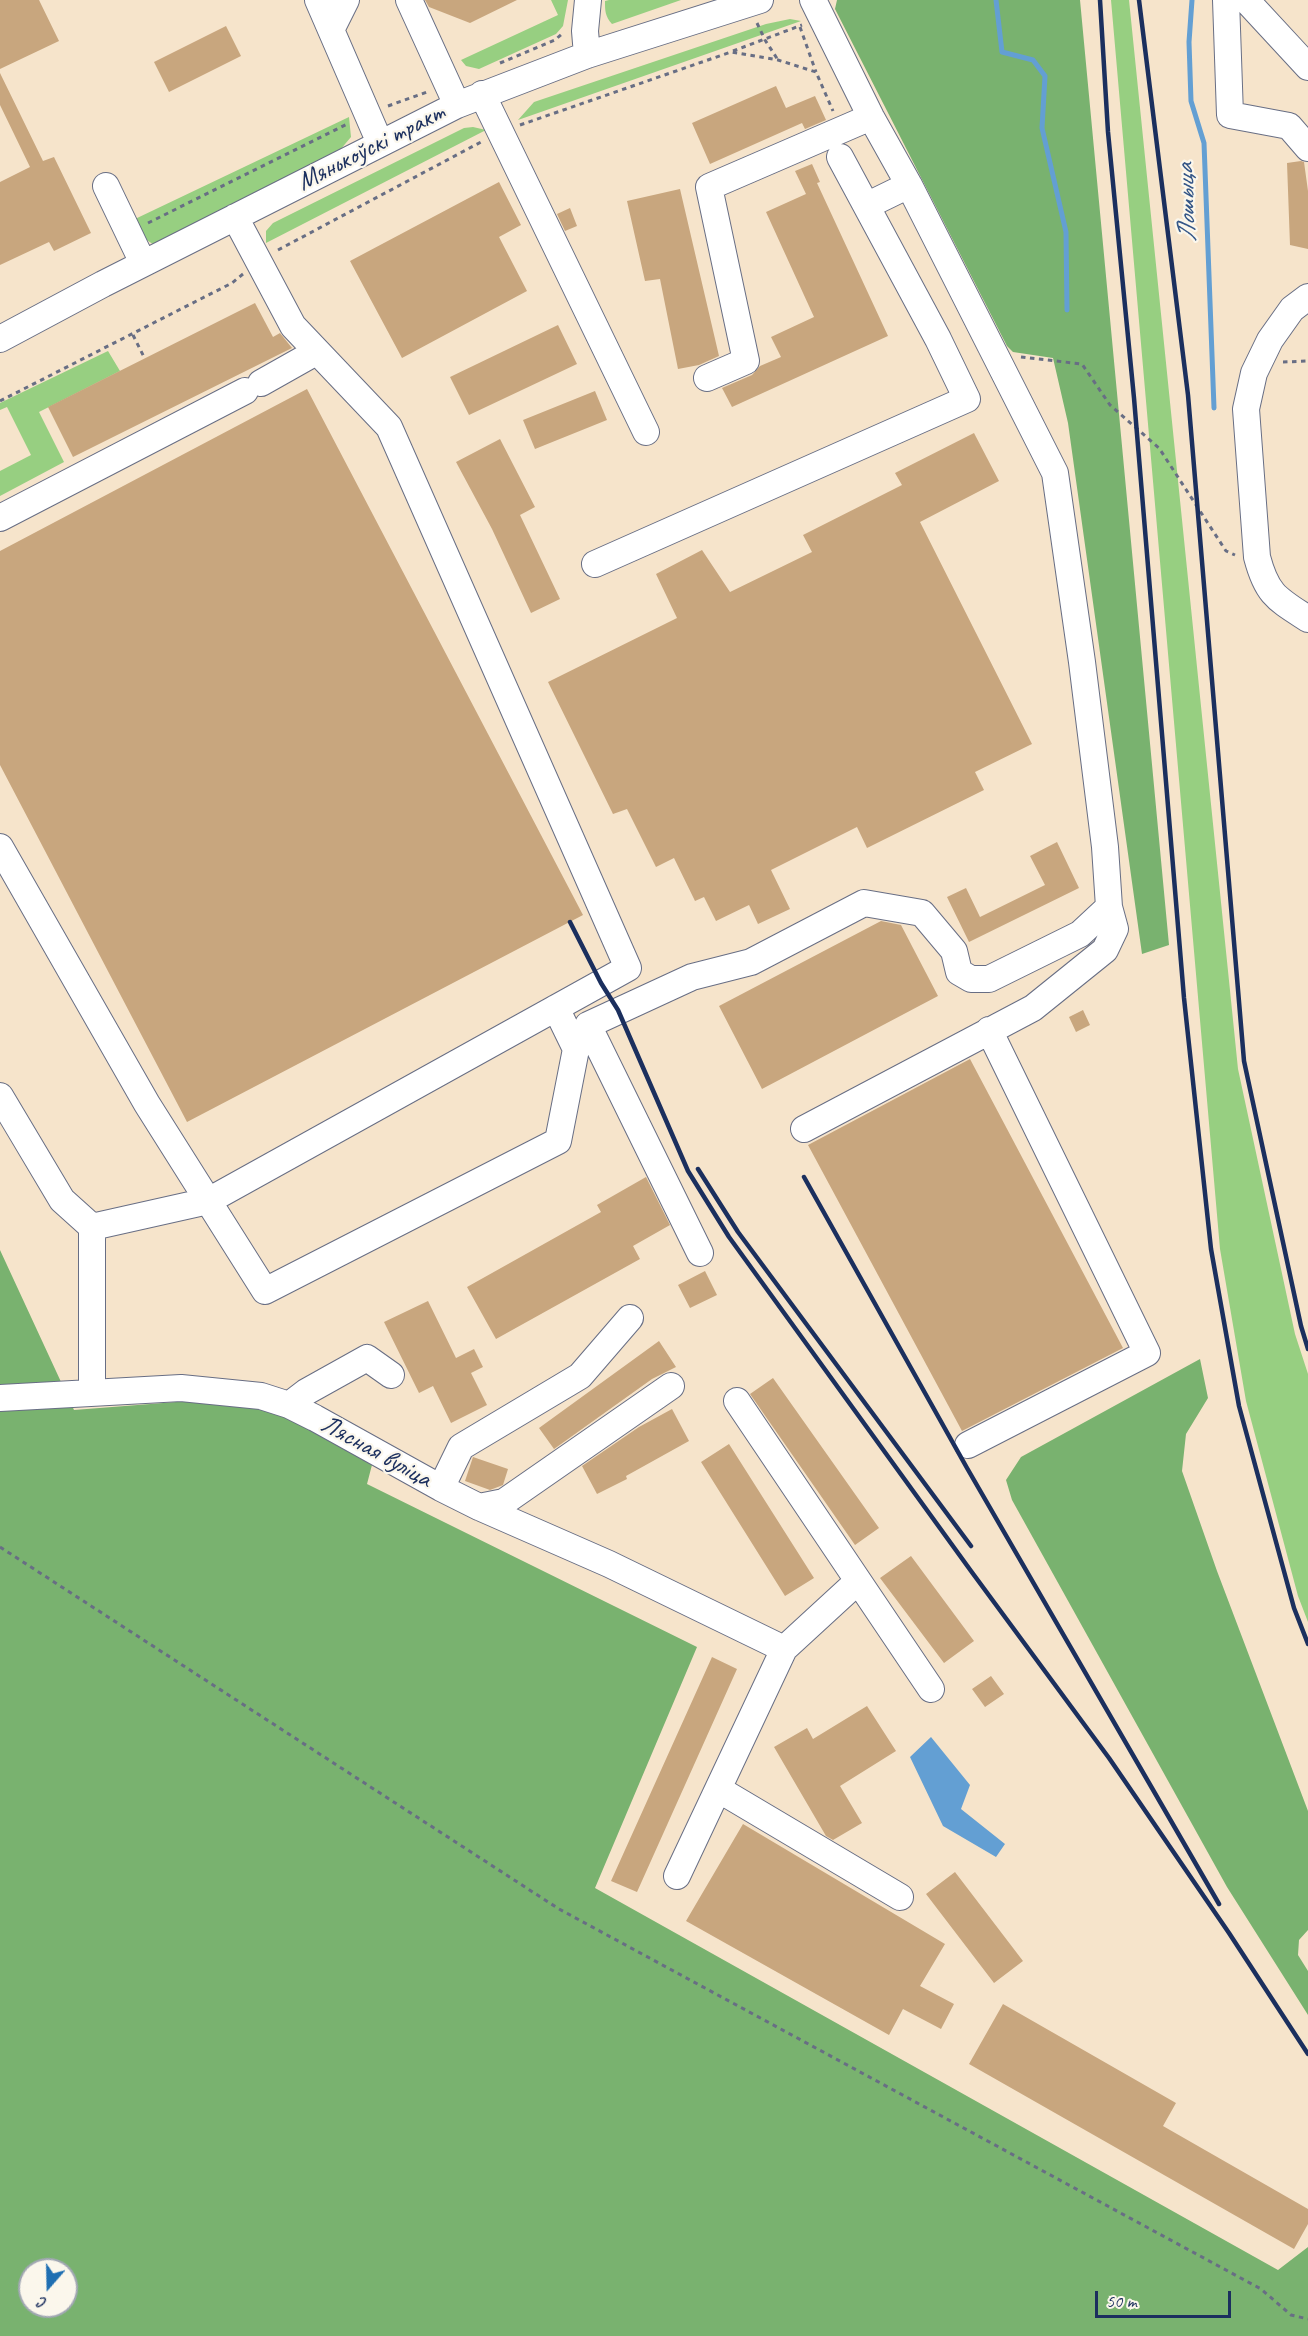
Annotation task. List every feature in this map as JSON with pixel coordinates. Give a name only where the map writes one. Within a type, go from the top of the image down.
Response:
[{"type":"street","points":[[318,0],[380,143]]},
{"type":"street","points":[[331,30],[346,0]]},
{"type":"street","points":[[409,0],[457,105]]},
{"type":"street","points":[[587,55],[585,31],[588,0]]},
{"type":"street","name":"Мянькоўскі тракт","points":[[0,339],[143,263],[457,105],[587,55],[760,0]]},
{"type":"street","points":[[1226,0],[1230,115],[1289,126],[1308,148]]},
{"type":"street","points":[[1246,0],[1308,67]]},
{"type":"street","points":[[804,1129],[1033,1008],[1105,950],[1115,928],[1109,907],[1105,847],[1084,673],[1055,473],[909,185],[810,13]]},
{"type":"street","points":[[482,94],[502,131],[646,432]]},
{"type":"street","points":[[707,378],[746,361],[709,187],[871,117]]},
{"type":"street","points":[[595,564],[967,399],[938,339],[840,157]]},
{"type":"street","points":[[867,205],[909,185]]},
{"type":"street","points":[[106,186],[143,263]]},
{"type":"street","points":[[92,1227],[208,1201],[628,968],[389,427],[293,326],[235,217]]},
{"type":"street","points":[[1308,297],[1292,309],[1270,340],[1254,373],[1245,409],[1257,557],[1260,569],[1267,587],[1278,599],[1308,619]]},
{"type":"street","points":[[0,518],[316,352]]},
{"type":"street","points":[[0,847],[147,1104],[265,1291],[558,1141],[576,1049],[556,1008]]},
{"type":"street","points":[[700,1253],[588,1025],[692,977],[751,962],[864,903],[922,913],[954,951],[959,972],[971,978],[989,979],[1080,934],[1109,907]]},
{"type":"street","points":[[968,1445],[1147,1353],[989,1030]]},
{"type":"street","points":[[0,1096],[62,1200],[92,1227],[92,1393]]},
{"type":"street","points":[[441,1488],[461,1447],[580,1376],[630,1318]]},
{"type":"street","points":[[290,1405],[306,1392],[368,1358],[391,1375]]},
{"type":"street","points":[[479,1507],[504,1502],[671,1386]]},
{"type":"street","name":"Лясная вуліца","points":[[0,1398],[182,1388],[261,1396],[290,1405],[479,1507],[609,1564],[784,1649]]},
{"type":"street","points":[[737,1401],[931,1689]]},
{"type":"street","points":[[677,1876],[784,1649],[858,1581]]},
{"type":"street","points":[[718,1789],[900,1897]]},
{"type":"path","points":[[0,400],[232,284],[259,260],[502,131],[765,40],[810,13],[816,72],[842,129]]},
{"type":"path","points":[[759,26],[778,60]]},
{"type":"path","points":[[731,52],[778,60],[816,72]]},
{"type":"path","points":[[133,335],[145,359]]},
{"type":"path","points":[[995,353],[1082,364],[1110,405],[1159,448],[1226,551],[1260,569]]},
{"type":"path","points":[[0,1547],[559,1909],[1261,2289],[1291,2315],[1308,2319]]},
{"type":"green space","points":[[551,0],[568,0],[563,26],[556,34],[479,69],[466,66],[461,60],[558,15]]},
{"type":"green space","points":[[681,0],[612,24],[605,11],[605,1]]},
{"type":"green space","points":[[837,0],[1080,0],[1169,945],[1142,954],[1068,423],[1053,358],[1013,352],[1007,346],[835,9]]},
{"type":"green space","points":[[1111,0],[1129,0],[1238,1069],[1295,1334],[1308,1374],[1308,1622],[1298,1596],[1246,1401],[1220,1249]]},
{"type":"green space","points":[[790,19],[801,21],[518,120],[534,102],[766,24]]},
{"type":"green space","points":[[349,117],[351,137],[340,150],[154,245],[144,238],[135,219]]},
{"type":"green space","points":[[473,127],[486,130],[266,243],[266,231],[273,223],[464,128]]},
{"type":"green space","points":[[108,351],[120,371],[39,412],[64,462],[0,496],[0,471],[31,455],[7,407],[0,410],[0,403]]},
{"type":"green space","points":[[0,1250],[74,1410],[214,1399],[263,1406],[373,1461],[367,1484],[697,1647],[595,1888],[1278,2270],[1308,2247],[1308,2336],[0,2336]]},
{"type":"green space","points":[[1200,1359],[1208,1398],[1186,1434],[1182,1471],[1217,1571],[1308,1811],[1308,1930],[1299,1940],[1298,1955],[1308,1971],[1308,2015],[1227,1887],[1012,1500],[1006,1480],[1021,1457]]},
{"type":"water","points":[[931,1737],[970,1785],[961,1809],[1005,1844],[996,1857],[943,1826],[910,1757]]},
{"type":"building","points":[[0,0],[39,0],[59,41],[0,69]]},
{"type":"building","points":[[425,0],[517,0],[470,23],[429,7]]},
{"type":"building","points":[[226,26],[241,56],[169,92],[154,62]]},
{"type":"building","points":[[0,73],[43,161],[54,157],[91,233],[54,251],[49,242],[0,265],[0,182],[30,167],[0,105]]},
{"type":"building","points":[[776,86],[786,108],[815,96],[826,120],[805,129],[802,123],[710,164],[692,123]]},
{"type":"building","points":[[1304,162],[1308,191],[1308,249],[1290,245],[1287,163]]},
{"type":"building","points":[[812,164],[820,182],[817,183],[888,336],[732,407],[722,388],[752,375],[760,366],[781,357],[771,337],[814,317],[766,212],[806,194],[795,171]]},
{"type":"building","points":[[499,182],[521,225],[499,237],[527,291],[402,358],[350,261]]},
{"type":"building","points":[[680,189],[719,356],[699,365],[678,369],[660,279],[645,281],[627,201]]},
{"type":"building","points":[[570,208],[577,226],[565,231],[557,214]]},
{"type":"building","points":[[255,303],[273,337],[280,333],[292,348],[73,457],[48,407]]},
{"type":"building","points":[[558,325],[577,364],[469,415],[450,377]]},
{"type":"building","points":[[307,389],[583,915],[187,1122],[0,765],[0,551]]},
{"type":"building","points":[[595,391],[607,420],[535,449],[523,420]]},
{"type":"building","points":[[974,433],[999,481],[920,522],[1032,744],[975,772],[984,790],[867,848],[857,827],[771,870],[790,909],[758,924],[749,905],[716,921],[704,897],[695,901],[674,858],[656,867],[627,809],[613,814],[548,682],[677,618],[656,574],[702,550],[730,592],[812,552],[803,535],[902,485],[895,473]]},
{"type":"building","points":[[500,439],[535,507],[520,515],[560,599],[531,613],[492,529],[456,462]]},
{"type":"building","points":[[1057,842],[1079,888],[969,942],[947,897],[966,888],[980,917],[1045,885],[1030,856]]},
{"type":"building","points":[[881,921],[901,925],[938,996],[762,1089],[719,1006]]},
{"type":"building","points":[[1083,1010],[1090,1025],[1076,1032],[1069,1017]]},
{"type":"building","points":[[970,1059],[1123,1348],[962,1431],[808,1145]]},
{"type":"building","points":[[646,1177],[670,1225],[633,1246],[640,1259],[496,1339],[467,1287],[601,1212],[597,1205]]},
{"type":"building","points":[[705,1271],[717,1295],[690,1308],[678,1285]]},
{"type":"building","points":[[428,1301],[456,1358],[474,1349],[483,1367],[471,1373],[487,1405],[451,1423],[433,1386],[419,1393],[384,1322]]},
{"type":"building","points":[[659,1341],[676,1367],[652,1379],[554,1449],[539,1428]]},
{"type":"building","points":[[773,1378],[879,1528],[855,1545],[750,1394]]},
{"type":"building","points":[[672,1409],[689,1441],[626,1476],[627,1479],[597,1494],[582,1466],[639,1427]]},
{"type":"building","points":[[729,1444],[814,1578],[785,1596],[701,1462]]},
{"type":"building","points":[[473,1457],[508,1469],[503,1485],[490,1490],[465,1481]]},
{"type":"building","points":[[911,1556],[974,1641],[944,1663],[880,1578]]},
{"type":"building","points":[[712,1657],[737,1669],[637,1892],[611,1881]]},
{"type":"building","points":[[991,1676],[1004,1694],[985,1707],[972,1689]]},
{"type":"building","points":[[867,1706],[896,1751],[840,1786],[862,1823],[833,1840],[826,1836],[774,1747],[807,1728],[813,1739]]},
{"type":"building","points":[[743,1824],[945,1944],[920,1986],[954,2004],[941,2029],[903,2009],[889,2035],[686,1921]]},
{"type":"building","points":[[955,1872],[1023,1961],[994,1983],[926,1894]]},
{"type":"building","points":[[1003,2004],[1176,2103],[1163,2126],[1308,2209],[1308,2224],[1294,2249],[969,2064]]},
{"type":"waterway","points":[[996,0],[1002,52],[1033,60],[1045,76],[1042,128],[1066,232],[1067,310]]},
{"type":"waterway","name":"Лошыца","points":[[1192,0],[1189,42],[1191,101],[1204,143],[1214,408]]},
{"type":"railway","points":[[1100,0],[1108,132],[1134,398],[1184,998],[1211,1249],[1239,1406],[1294,1608],[1308,1644]]},
{"type":"railway","points":[[1139,0],[1188,395],[1244,1061],[1301,1326],[1308,1349]]},
{"type":"railway","points":[[570,922],[601,983],[618,1010],[688,1171],[729,1237],[1109,1758],[1229,1933],[1308,2054]]},
{"type":"railway","points":[[698,1169],[738,1232],[971,1546]]},
{"type":"railway","points":[[804,1177],[967,1468],[1219,1904]]}]
